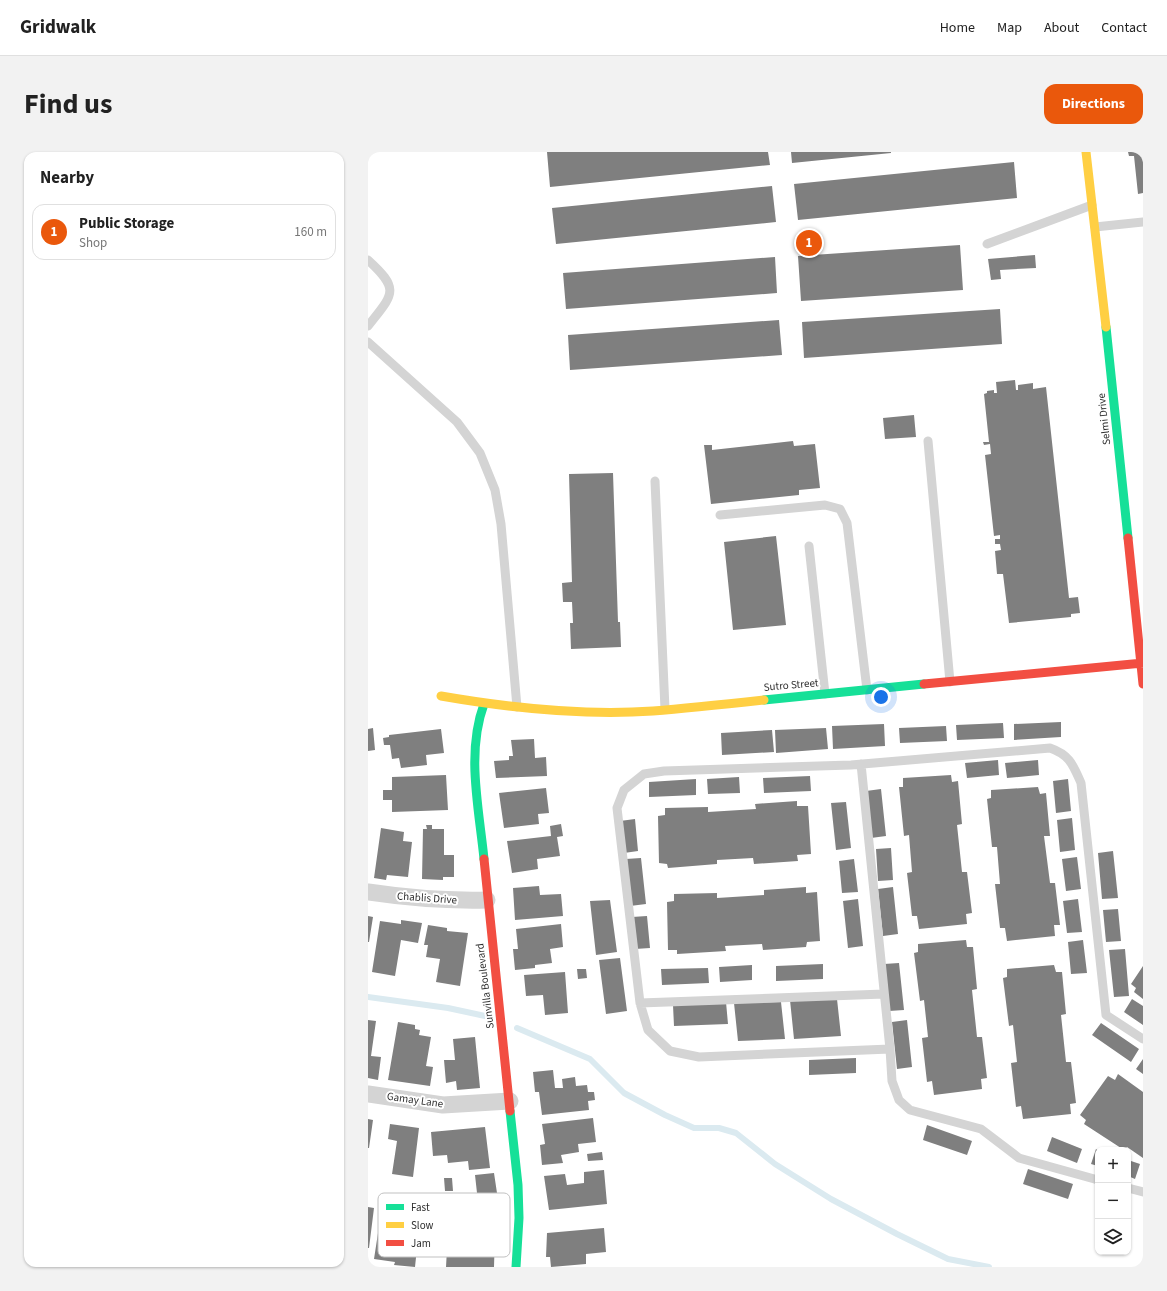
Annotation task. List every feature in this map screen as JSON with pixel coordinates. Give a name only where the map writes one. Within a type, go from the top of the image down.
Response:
[{"type":"street","name":"Selmi Drive","points":[[1086,152],[1115,406],[1143,684]]},
{"type":"street","name":"Sutro Street","points":[[441,696],[518,709],[608,712],[665,709],[1142,663]]},
{"type":"street","name":"Sunvilla Boulevard","points":[[484,704],[479,716],[475,745],[475,772],[487,900],[518,1185],[519,1218],[516,1267]]},
{"type":"street","name":"Chablis Drive","points":[[368,892],[413,899],[455,901],[487,900]]},
{"type":"street","name":"Gamay Lane","points":[[368,1094],[443,1105],[510,1101]]},
{"type":"lane","points":[[987,244],[1092,205]]},
{"type":"lane","points":[[1095,227],[1143,222]]},
{"type":"lane","points":[[368,260],[385,276],[390,290],[387,302],[368,326]]},
{"type":"lane","points":[[368,342],[457,422],[480,453],[495,490],[501,524],[518,709]]},
{"type":"lane","points":[[928,441],[950,682]]},
{"type":"lane","points":[[656,481],[665,709]]},
{"type":"lane","points":[[720,515],[825,505],[840,509],[847,523],[867,690]]},
{"type":"lane","points":[[809,546],[826,694]]},
{"type":"lane","points":[[890,1049],[699,1058],[670,1051],[648,1030],[640,1003],[617,808],[624,790],[644,774],[664,772],[861,764],[1050,748],[1062,752],[1073,764],[1080,783],[1106,1015],[1143,1039]]},
{"type":"lane","points":[[861,764],[892,1081],[899,1100],[910,1110],[981,1129],[1019,1158],[1095,1179]]},
{"type":"lane","points":[[640,1003],[884,994]]},
{"type":"lane","points":[[1131,1189],[1143,1192]]},
{"type":"building","points":[[547,152],[768,152],[770,165],[550,187]]},
{"type":"building","points":[[791,152],[891,152],[891,153],[792,163]]},
{"type":"building","points":[[1128,152],[1143,152],[1143,193],[1138,194],[1134,156],[1129,156]]},
{"type":"building","points":[[1014,162],[1017,198],[798,220],[794,184]]},
{"type":"building","points":[[772,186],[776,222],[556,244],[552,208]]},
{"type":"building","points":[[960,245],[963,290],[801,301],[798,256]]},
{"type":"building","points":[[1035,255],[1036,268],[1000,270],[1001,279],[991,280],[988,259]]},
{"type":"building","points":[[775,257],[777,293],[566,309],[563,273]]},
{"type":"building","points":[[1000,309],[1002,344],[804,358],[802,322]]},
{"type":"building","points":[[779,320],[782,355],[570,370],[568,335]]},
{"type":"building","points":[[1015,380],[1016,390],[1018,390],[1018,385],[1033,383],[1033,389],[1046,387],[1069,598],[1078,597],[1080,613],[1071,614],[1071,617],[1009,623],[1003,574],[997,574],[995,551],[1001,550],[1000,544],[995,544],[995,539],[1000,539],[1000,535],[994,536],[985,455],[991,454],[990,444],[984,445],[983,442],[989,442],[984,394],[987,393],[987,391],[994,390],[994,393],[997,393],[996,382]]},
{"type":"building","points":[[914,415],[916,437],[885,439],[883,418]]},
{"type":"building","points":[[793,441],[794,446],[815,444],[820,488],[799,490],[799,495],[711,504],[704,445],[712,445],[712,450]]},
{"type":"building","points":[[613,473],[618,622],[620,622],[621,647],[571,649],[570,623],[573,623],[572,602],[563,602],[562,583],[572,582],[569,474]]},
{"type":"building","points":[[776,536],[786,625],[733,630],[724,542]]},
{"type":"building","points":[[1061,722],[1061,737],[1014,740],[1014,724]]},
{"type":"building","points":[[1003,723],[1004,738],[957,740],[956,725]]},
{"type":"building","points":[[884,724],[885,746],[833,749],[832,726]]},
{"type":"building","points":[[946,726],[947,741],[900,743],[899,728]]},
{"type":"building","points":[[373,728],[375,750],[368,751],[368,729]]},
{"type":"building","points":[[826,728],[828,749],[776,753],[775,730]]},
{"type":"building","points":[[441,729],[444,753],[426,755],[427,765],[401,768],[399,758],[392,759],[390,745],[384,745],[383,738],[389,737],[389,735]]},
{"type":"building","points":[[772,730],[774,752],[722,755],[721,733]]},
{"type":"building","points":[[534,739],[535,758],[546,757],[547,776],[496,778],[494,761],[509,760],[509,756],[513,756],[511,740]]},
{"type":"building","points":[[998,760],[999,775],[967,778],[965,763]]},
{"type":"building","points":[[1038,760],[1039,775],[1007,778],[1005,763]]},
{"type":"building","points":[[446,775],[448,810],[392,812],[392,800],[383,800],[383,790],[392,790],[392,777]]},
{"type":"building","points":[[951,775],[952,782],[958,781],[962,824],[957,825],[962,872],[967,872],[972,913],[966,914],[967,924],[919,929],[917,916],[912,916],[907,873],[912,872],[909,835],[904,836],[899,787],[903,787],[903,778]]},
{"type":"building","points":[[810,776],[811,791],[764,793],[763,778]]},
{"type":"building","points":[[739,777],[740,793],[708,794],[707,779]]},
{"type":"building","points":[[696,779],[696,795],[649,797],[649,782]]},
{"type":"building","points":[[1068,779],[1071,811],[1056,813],[1053,781]]},
{"type":"building","points":[[1038,787],[1040,794],[1046,793],[1050,836],[1044,836],[1050,883],[1055,883],[1060,925],[1054,925],[1055,936],[1007,941],[1005,928],[1000,928],[995,884],[1000,884],[997,847],[992,847],[987,799],[991,798],[991,790]]},
{"type":"building","points":[[546,788],[549,813],[538,814],[539,824],[504,828],[499,793]]},
{"type":"building","points":[[881,789],[886,836],[871,838],[866,791]]},
{"type":"building","points":[[797,801],[797,806],[808,806],[811,854],[797,855],[798,861],[754,864],[753,858],[717,860],[717,864],[668,868],[667,864],[659,863],[658,816],[665,815],[665,808],[708,807],[708,812],[756,809],[755,804]]},
{"type":"building","points":[[846,802],[851,848],[836,850],[831,803]]},
{"type":"building","points":[[1072,818],[1075,850],[1060,852],[1057,820]]},
{"type":"building","points":[[635,819],[638,851],[624,853],[620,821]]},
{"type":"building","points":[[561,824],[563,836],[557,837],[560,856],[537,859],[538,869],[512,873],[507,841],[551,836],[550,826]]},
{"type":"building","points":[[426,825],[432,825],[432,829],[444,829],[444,855],[454,855],[454,877],[443,877],[443,880],[422,879],[423,829],[427,829]]},
{"type":"building","points":[[381,828],[404,832],[403,841],[412,842],[408,877],[387,875],[386,880],[374,878]]},
{"type":"building","points":[[891,848],[893,880],[878,881],[876,849]]},
{"type":"building","points":[[1113,851],[1118,898],[1102,899],[1098,853]]},
{"type":"building","points":[[1077,857],[1081,889],[1066,891],[1062,859]]},
{"type":"building","points":[[641,858],[646,904],[630,906],[626,859]]},
{"type":"building","points":[[854,859],[858,892],[842,893],[839,861]]},
{"type":"building","points":[[539,886],[540,895],[561,894],[563,916],[515,920],[513,888]]},
{"type":"building","points":[[806,887],[806,893],[817,892],[820,941],[807,942],[806,947],[763,950],[762,944],[725,946],[726,951],[677,954],[677,950],[668,950],[667,902],[674,901],[674,894],[717,893],[717,898],[764,895],[764,890]]},
{"type":"building","points":[[893,887],[898,934],[883,936],[878,889]]},
{"type":"building","points":[[858,899],[863,946],[848,948],[843,901]]},
{"type":"building","points":[[1078,899],[1082,932],[1067,933],[1063,901]]},
{"type":"building","points":[[610,900],[617,952],[596,955],[590,901]]},
{"type":"building","points":[[1118,909],[1121,941],[1106,942],[1103,910]]},
{"type":"building","points":[[368,916],[373,917],[369,942],[368,942]]},
{"type":"building","points":[[647,916],[650,948],[635,949],[632,917]]},
{"type":"building","points":[[401,920],[422,923],[418,943],[401,940],[395,976],[372,972],[380,921],[401,924]]},
{"type":"building","points":[[561,924],[563,947],[550,949],[552,963],[535,965],[535,968],[515,970],[513,949],[518,949],[516,929]]},
{"type":"building","points":[[428,925],[447,928],[447,931],[468,933],[460,986],[436,982],[440,959],[426,957],[428,945],[424,945]]},
{"type":"building","points":[[966,940],[967,947],[973,947],[977,989],[972,990],[977,1037],[982,1037],[987,1078],[981,1079],[982,1089],[934,1095],[932,1081],[927,1082],[922,1038],[928,1037],[924,1000],[920,1001],[914,953],[918,952],[918,944]]},
{"type":"building","points":[[1083,940],[1087,973],[1071,974],[1068,942]]},
{"type":"building","points":[[1125,949],[1129,996],[1114,997],[1109,950]]},
{"type":"building","points":[[620,958],[627,1011],[606,1014],[599,960]]},
{"type":"building","points":[[899,963],[904,1010],[889,1011],[884,964]]},
{"type":"building","points":[[823,964],[823,979],[776,981],[776,966]]},
{"type":"building","points":[[752,965],[752,980],[720,982],[719,967]]},
{"type":"building","points":[[1054,965],[1056,972],[1062,972],[1066,1014],[1061,1015],[1066,1062],[1071,1062],[1076,1103],[1070,1104],[1071,1114],[1023,1119],[1021,1106],[1016,1107],[1011,1063],[1017,1062],[1013,1025],[1009,1026],[1003,978],[1007,977],[1007,969]]},
{"type":"building","points":[[1143,966],[1143,999],[1134,992],[1136,988],[1131,984]]},
{"type":"building","points":[[708,968],[709,983],[662,985],[661,969]]},
{"type":"building","points":[[577,969],[586,969],[587,978],[578,979]]},
{"type":"building","points":[[565,972],[568,1013],[545,1015],[543,995],[526,996],[524,975]]},
{"type":"building","points":[[837,999],[841,1036],[794,1039],[790,1000]]},
{"type":"building","points":[[1132,999],[1143,1006],[1143,1025],[1124,1012]]},
{"type":"building","points":[[726,1002],[728,1024],[674,1026],[673,1005]]},
{"type":"building","points":[[781,1002],[785,1039],[738,1041],[734,1003]]},
{"type":"building","points":[[368,1020],[376,1021],[371,1056],[381,1057],[378,1080],[368,1078]]},
{"type":"building","points":[[907,1020],[912,1067],[897,1069],[892,1022]]},
{"type":"building","points":[[398,1022],[415,1025],[415,1029],[420,1030],[419,1035],[431,1037],[426,1066],[433,1067],[430,1086],[388,1080]]},
{"type":"building","points":[[1101,1023],[1139,1049],[1131,1062],[1092,1035]]},
{"type":"building","points":[[475,1037],[480,1088],[457,1090],[456,1081],[446,1083],[444,1060],[455,1060],[453,1039]]},
{"type":"building","points":[[856,1058],[856,1073],[809,1075],[809,1060]]},
{"type":"building","points":[[1143,1059],[1143,1074],[1136,1069]]},
{"type":"building","points":[[553,1070],[555,1088],[563,1088],[562,1079],[575,1077],[576,1086],[587,1085],[588,1092],[594,1092],[595,1100],[588,1101],[589,1110],[542,1115],[539,1092],[535,1092],[533,1072]]},
{"type":"building","points":[[1118,1074],[1143,1092],[1143,1158],[1131,1150],[1131,1147],[1119,1147],[1084,1124],[1086,1120],[1080,1115],[1108,1076],[1115,1080]]},
{"type":"building","points":[[593,1118],[596,1142],[578,1144],[579,1152],[561,1155],[563,1163],[542,1165],[540,1145],[545,1144],[542,1124]]},
{"type":"building","points":[[368,1119],[373,1120],[369,1148],[368,1148]]},
{"type":"building","points":[[390,1124],[419,1128],[413,1177],[392,1174],[397,1141],[388,1139]]},
{"type":"building","points":[[927,1125],[972,1141],[967,1155],[923,1140]]},
{"type":"building","points":[[485,1127],[490,1168],[469,1170],[468,1161],[448,1163],[447,1155],[433,1156],[431,1132]]},
{"type":"building","points":[[1052,1137],[1082,1149],[1077,1163],[1047,1151]]},
{"type":"building","points":[[602,1152],[603,1160],[588,1161],[587,1154]]},
{"type":"building","points":[[1095,1152],[1095,1165],[1091,1164]]},
{"type":"building","points":[[1131,1161],[1140,1164],[1135,1179],[1131,1177]]},
{"type":"building","points":[[1028,1169],[1073,1184],[1068,1199],[1023,1184]]},
{"type":"building","points":[[604,1170],[607,1204],[549,1210],[544,1176],[565,1174],[567,1185],[584,1183],[584,1172]]},
{"type":"building","points":[[494,1173],[497,1193],[477,1193],[475,1175]]},
{"type":"building","points":[[444,1178],[452,1178],[453,1191],[445,1191]]},
{"type":"building","points":[[368,1207],[374,1208],[369,1248],[368,1248]]},
{"type":"building","points":[[604,1228],[606,1252],[586,1254],[586,1264],[551,1267],[550,1257],[546,1257],[547,1233]]},
{"type":"building","points":[[378,1233],[378,1257],[416,1257],[415,1267],[394,1265],[395,1262],[374,1259]]},
{"type":"building","points":[[447,1257],[494,1257],[494,1267],[446,1267]]},
{"type":"waterway","points":[[368,997],[448,1008],[485,1016]]},
{"type":"waterway","points":[[517,1028],[590,1059],[624,1093],[665,1115],[694,1128],[719,1128],[736,1133],[775,1164],[831,1199],[897,1234],[948,1259],[989,1267]]},
{"type":"traffic: fast","points":[[1106,327],[1128,538]]},
{"type":"traffic: fast","points":[[764,700],[924,684]]},
{"type":"traffic: fast","points":[[484,704],[479,723],[475,761],[475,781],[484,859]]},
{"type":"traffic: fast","points":[[510,1111],[518,1185],[519,1218],[516,1267]]},
{"type":"traffic: slow","points":[[1086,152],[1106,327]]},
{"type":"traffic: slow","points":[[441,696],[493,704],[573,712],[653,711],[764,700]]},
{"type":"traffic: jam","points":[[1128,538],[1143,684]]},
{"type":"traffic: jam","points":[[924,684],[1143,663]]},
{"type":"traffic: jam","points":[[484,859],[510,1111]]},
{"type":"place","name":"Public Storage","points":[[809,243]]}]
